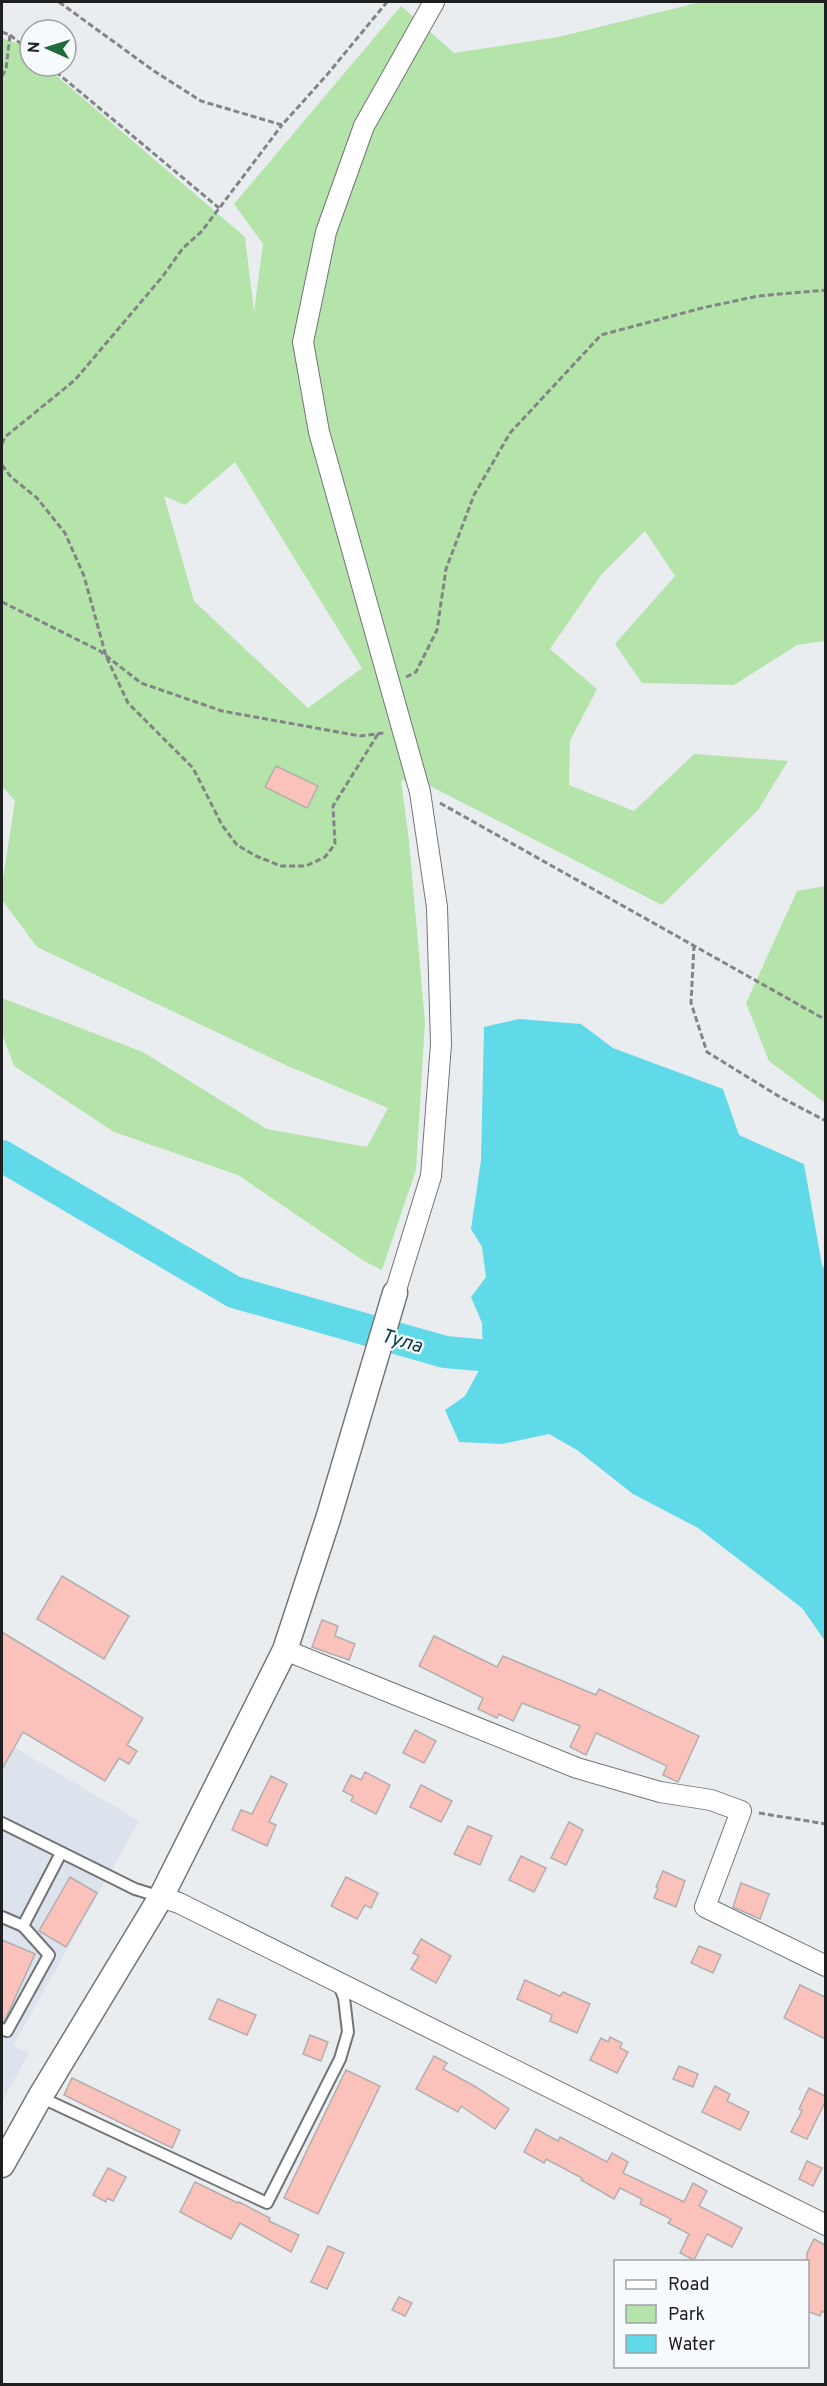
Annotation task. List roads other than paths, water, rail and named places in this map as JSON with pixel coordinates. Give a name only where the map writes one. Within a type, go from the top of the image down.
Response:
[{"type":"street","points":[[2,2165],[40,2097],[161,1897],[285,1650],[328,1519],[360,1406],[431,1176],[441,1044],[437,907],[420,792],[319,432],[303,342],[326,232],[364,126],[434,2]]},
{"type":"street","points":[[285,1650],[578,1768],[660,1792],[711,1800],[741,1811],[705,1907],[825,1966]]},
{"type":"street","points":[[161,1897],[179,1903],[825,2225]]},
{"type":"lane","points":[[2,1823],[135,1889],[161,1897]]},
{"type":"lane","points":[[23,1926],[61,1853]]},
{"type":"lane","points":[[2,1917],[23,1926],[50,1955],[7,2031],[2,2030]]},
{"type":"lane","points":[[40,2097],[267,2203],[340,2059],[348,2032],[344,1998],[338,1982]]},
{"type":"water","points":[[519,1019],[581,1024],[613,1048],[723,1089],[739,1135],[804,1164],[822,1265],[826,1271],[825,1641],[802,1608],[698,1528],[633,1494],[577,1450],[549,1434],[502,1444],[459,1442],[445,1410],[465,1396],[483,1363],[482,1323],[471,1297],[486,1277],[482,1247],[471,1229],[481,1160],[484,1027]]},
{"type":"waterway","name":"Тула","points":[[2,1156],[234,1292],[445,1352],[525,1359]]}]
